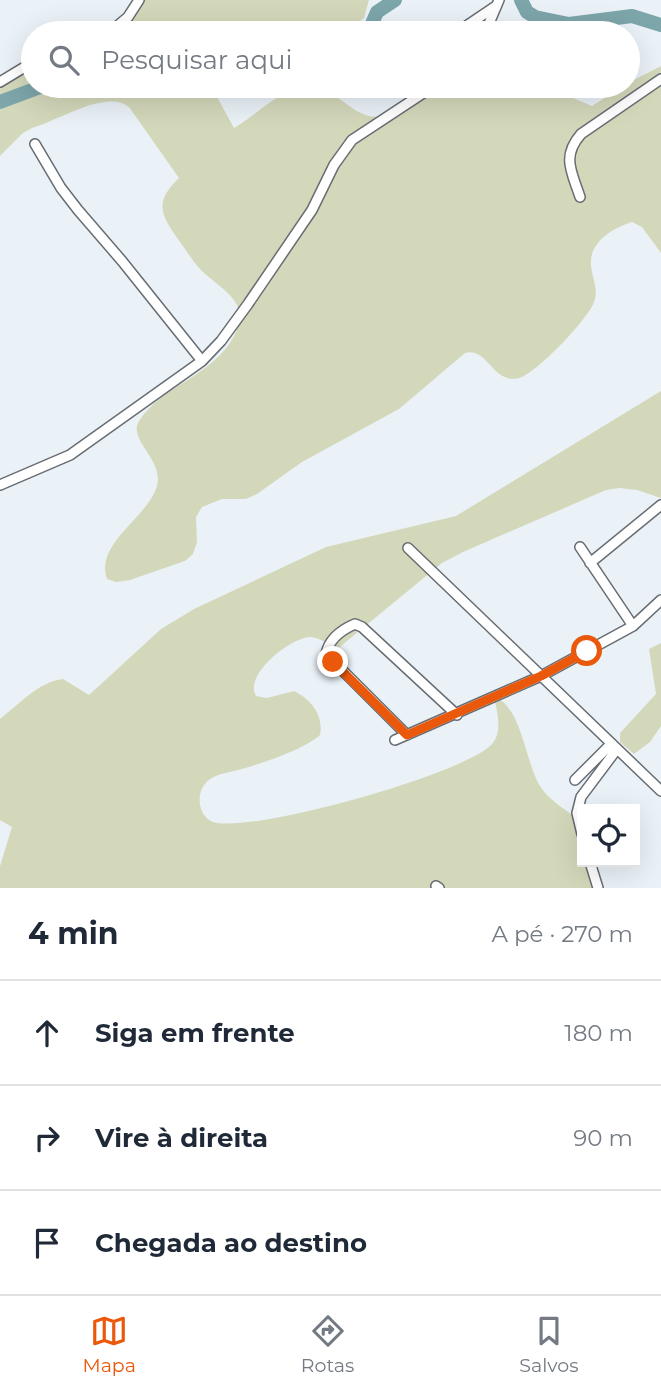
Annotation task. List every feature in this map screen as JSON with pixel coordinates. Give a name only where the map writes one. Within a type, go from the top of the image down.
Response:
[{"type":"street","points":[[123,21],[139,0]]},
{"type":"street","points":[[472,21],[497,3]]},
{"type":"street","points":[[490,21],[497,3]]},
{"type":"street","points":[[0,82],[21,69]]},
{"type":"street","points":[[640,93],[661,79]]},
{"type":"street","points":[[0,485],[70,455],[202,361],[221,341],[312,210],[334,165],[352,140],[416,98]]},
{"type":"street","points":[[580,197],[569,163],[569,152],[574,142],[581,134],[633,98]]},
{"type":"street","points":[[35,144],[61,188],[202,361]]},
{"type":"street","points":[[590,563],[661,505]]},
{"type":"street","points":[[580,547],[633,626]]},
{"type":"street","points":[[408,548],[661,791]]},
{"type":"street","points":[[395,740],[541,676],[633,626],[661,600]]},
{"type":"street","points":[[407,735],[327,654],[328,645],[345,628],[355,624],[362,627],[457,715]]},
{"type":"street","points":[[384,639],[457,715]]},
{"type":"street","points":[[575,780],[614,746]]},
{"type":"street","points":[[579,804],[614,746]]},
{"type":"street","points":[[591,867],[597,888]]},
{"type":"green space","points":[[140,0],[369,0],[364,18],[360,21],[124,21]]},
{"type":"green space","points":[[661,66],[661,253],[642,227],[632,222],[610,232],[598,243],[591,257],[596,293],[590,310],[561,344],[527,374],[510,379],[497,372],[479,355],[465,353],[399,409],[302,462],[257,494],[246,499],[222,499],[202,507],[196,517],[197,542],[193,554],[185,561],[130,580],[116,582],[107,579],[105,566],[108,554],[156,489],[156,469],[138,436],[139,421],[160,399],[201,371],[225,350],[237,329],[239,309],[229,295],[196,265],[168,224],[164,216],[163,202],[179,178],[129,107],[119,102],[108,102],[82,108],[23,133],[0,156],[0,84],[21,73],[21,98],[218,98],[234,128],[276,98],[338,98],[370,116],[389,114],[419,98],[573,98],[592,106],[604,98],[640,98],[640,77]]},
{"type":"green space","points":[[661,391],[661,498],[637,490],[606,490],[442,563],[336,650],[311,637],[303,638],[282,649],[263,667],[257,677],[254,687],[256,696],[267,698],[294,691],[300,694],[311,703],[318,715],[320,735],[283,755],[212,778],[204,785],[200,806],[205,816],[213,822],[235,823],[269,819],[357,799],[442,771],[492,744],[498,728],[494,697],[504,703],[511,712],[542,789],[577,820],[577,867],[592,867],[594,888],[0,888],[0,866],[12,827],[0,820],[0,719],[30,694],[46,684],[63,679],[89,695],[161,629],[194,609],[326,547],[456,516]]},
{"type":"green space","points":[[661,643],[661,726],[650,742],[634,754],[620,742],[620,733],[656,694],[649,649]]},
{"type":"waterway","points":[[373,21],[377,12],[395,0]]},
{"type":"waterway","points":[[521,0],[527,12],[535,17],[554,21]]},
{"type":"waterway","points":[[593,21],[632,16],[661,25]]},
{"type":"waterway","points":[[0,102],[21,94]]},
{"type":"route","points":[[333,662],[407,735],[541,676],[587,651]]}]
